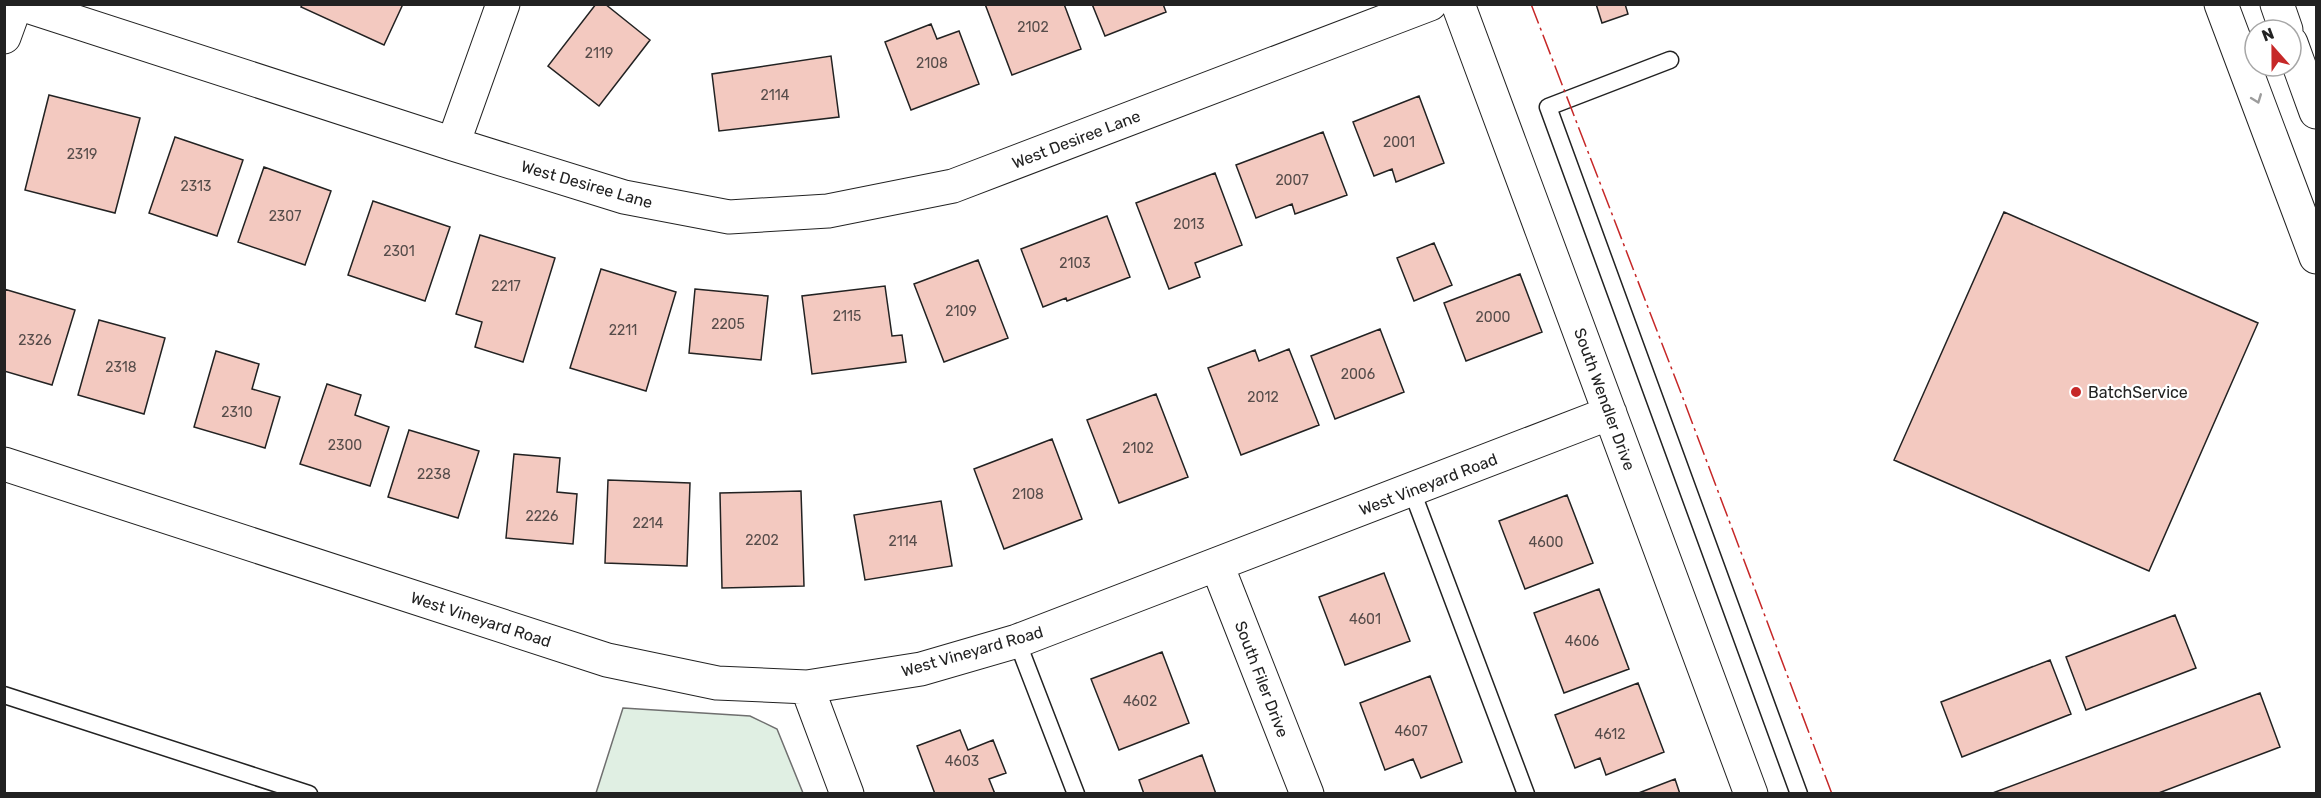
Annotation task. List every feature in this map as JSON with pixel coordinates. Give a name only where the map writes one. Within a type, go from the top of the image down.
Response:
[{"type":"main road","points":[[4,37],[16,4]]},
{"type":"main road","name":"West Desiree Lane","points":[[21,4],[624,197],[729,217],[828,211],[953,186],[1430,4]]},
{"type":"main road","points":[[453,144],[503,4]]},
{"type":"main road","name":"South Wendler Drive","points":[[1458,4],[1751,794]]},
{"type":"main road","points":[[2221,4],[2316,257]]},
{"type":"main road","points":[[2303,76],[2316,112]]},
{"type":"main road","name":"West Vineyard Road","points":[[4,464],[607,660],[717,683],[807,687],[921,669],[1017,641],[1610,413]]},
{"type":"main road","name":"South Filer Drive","points":[[1217,565],[1307,794]]},
{"type":"main road","points":[[807,687],[847,794]]},
{"type":"lane","points":[[1670,60],[1548,107],[1799,794]]},
{"type":"lane","points":[[1412,490],[1526,794]]},
{"type":"lane","points":[[1017,641],[1076,794]]},
{"type":"lane","points":[[4,695],[309,794]]},
{"type":"green space","points":[[623,708],[750,716],[777,729],[803,793],[596,793]]},
{"type":"building","points":[[303,4],[403,4],[384,45],[301,7]]},
{"type":"building","points":[[596,4],[605,4],[650,40],[599,106],[548,66]]},
{"type":"building","points":[[985,4],[1064,4],[1081,49],[1012,75]]},
{"type":"building","points":[[1092,4],[1163,4],[1166,12],[1105,36]]},
{"type":"building","points":[[1596,4],[1625,4],[1628,14],[1602,23]]},
{"type":"building","points":[[931,24],[937,39],[959,31],[979,84],[911,110],[885,42]]},
{"type":"building","points":[[831,56],[839,117],[719,131],[712,74]]},
{"type":"building","points":[[49,95],[140,118],[115,213],[25,190]]},
{"type":"building","points":[[1419,96],[1444,163],[1396,182],[1392,169],[1374,176],[1353,122]]},
{"type":"building","points":[[1323,132],[1347,195],[1295,214],[1292,204],[1256,218],[1236,165]]},
{"type":"building","points":[[175,137],[243,160],[217,236],[149,213]]},
{"type":"building","points":[[264,167],[331,191],[305,265],[238,242]]},
{"type":"building","points":[[1215,173],[1242,245],[1195,263],[1200,277],[1169,289],[1136,203]]},
{"type":"building","points":[[373,201],[450,227],[425,301],[348,275]]},
{"type":"building","name":"BatchService","points":[[2004,212],[2258,323],[2149,571],[1894,460]]},
{"type":"building","points":[[1107,216],[1130,277],[1067,301],[1066,298],[1043,307],[1021,249]]},
{"type":"building","points":[[480,235],[555,258],[523,362],[475,347],[482,322],[456,314]]},
{"type":"building","points":[[1434,243],[1452,285],[1414,301],[1397,258]]},
{"type":"building","points":[[978,260],[1008,338],[944,362],[914,284]]},
{"type":"building","points":[[601,269],[676,292],[646,391],[570,368]]},
{"type":"building","points":[[1520,274],[1542,332],[1466,361],[1444,303]]},
{"type":"building","points":[[885,286],[892,336],[902,335],[906,362],[812,374],[802,296]]},
{"type":"building","points":[[4,289],[75,310],[52,385],[4,371]]},
{"type":"building","points":[[695,289],[768,296],[761,360],[689,353]]},
{"type":"building","points":[[99,320],[165,338],[144,414],[78,395]]},
{"type":"building","points":[[1380,329],[1404,392],[1335,419],[1311,356]]},
{"type":"building","points":[[1289,349],[1319,425],[1241,455],[1208,368],[1255,350],[1259,361]]},
{"type":"building","points":[[216,351],[259,364],[252,389],[280,397],[265,448],[194,427]]},
{"type":"building","points":[[327,384],[361,395],[355,415],[389,427],[370,486],[300,464]]},
{"type":"building","points":[[1156,394],[1188,477],[1119,503],[1087,420]]},
{"type":"building","points":[[409,430],[479,451],[458,518],[388,497]]},
{"type":"building","points":[[1052,439],[1082,519],[1004,549],[974,469]]},
{"type":"building","points":[[514,454],[560,458],[557,492],[577,494],[573,544],[506,538]]},
{"type":"building","points":[[608,480],[690,483],[687,566],[605,563]]},
{"type":"building","points":[[801,491],[804,586],[722,588],[720,493]]},
{"type":"building","points":[[1567,495],[1593,563],[1525,589],[1499,521]]},
{"type":"building","points":[[941,501],[952,566],[865,580],[854,515]]},
{"type":"building","points":[[1384,573],[1410,641],[1345,665],[1319,597]]},
{"type":"building","points":[[1599,589],[1629,669],[1564,693],[1534,613]]},
{"type":"building","points":[[2175,615],[2196,668],[2086,710],[2066,657]]},
{"type":"building","points":[[1162,652],[1189,723],[1119,750],[1091,679]]},
{"type":"building","points":[[2050,660],[2071,714],[1962,757],[1941,702]]},
{"type":"building","points":[[1430,676],[1462,762],[1421,778],[1413,759],[1385,770],[1360,703]]},
{"type":"building","points":[[1638,683],[1664,752],[1606,775],[1600,758],[1575,768],[1555,715]]},
{"type":"building","points":[[2260,693],[2280,747],[2156,794],[1990,794]]},
{"type":"building","points":[[960,730],[968,750],[993,740],[1006,773],[989,779],[995,794],[935,794],[917,746]]},
{"type":"building","points":[[1202,755],[1216,794],[1144,794],[1139,780]]},
{"type":"building","points":[[1675,779],[1680,794],[1636,794]]},
{"type":"power","points":[[1531,4],[1832,794]]},
{"type":"place","name":"BatchService","points":[[2076,392]]}]
